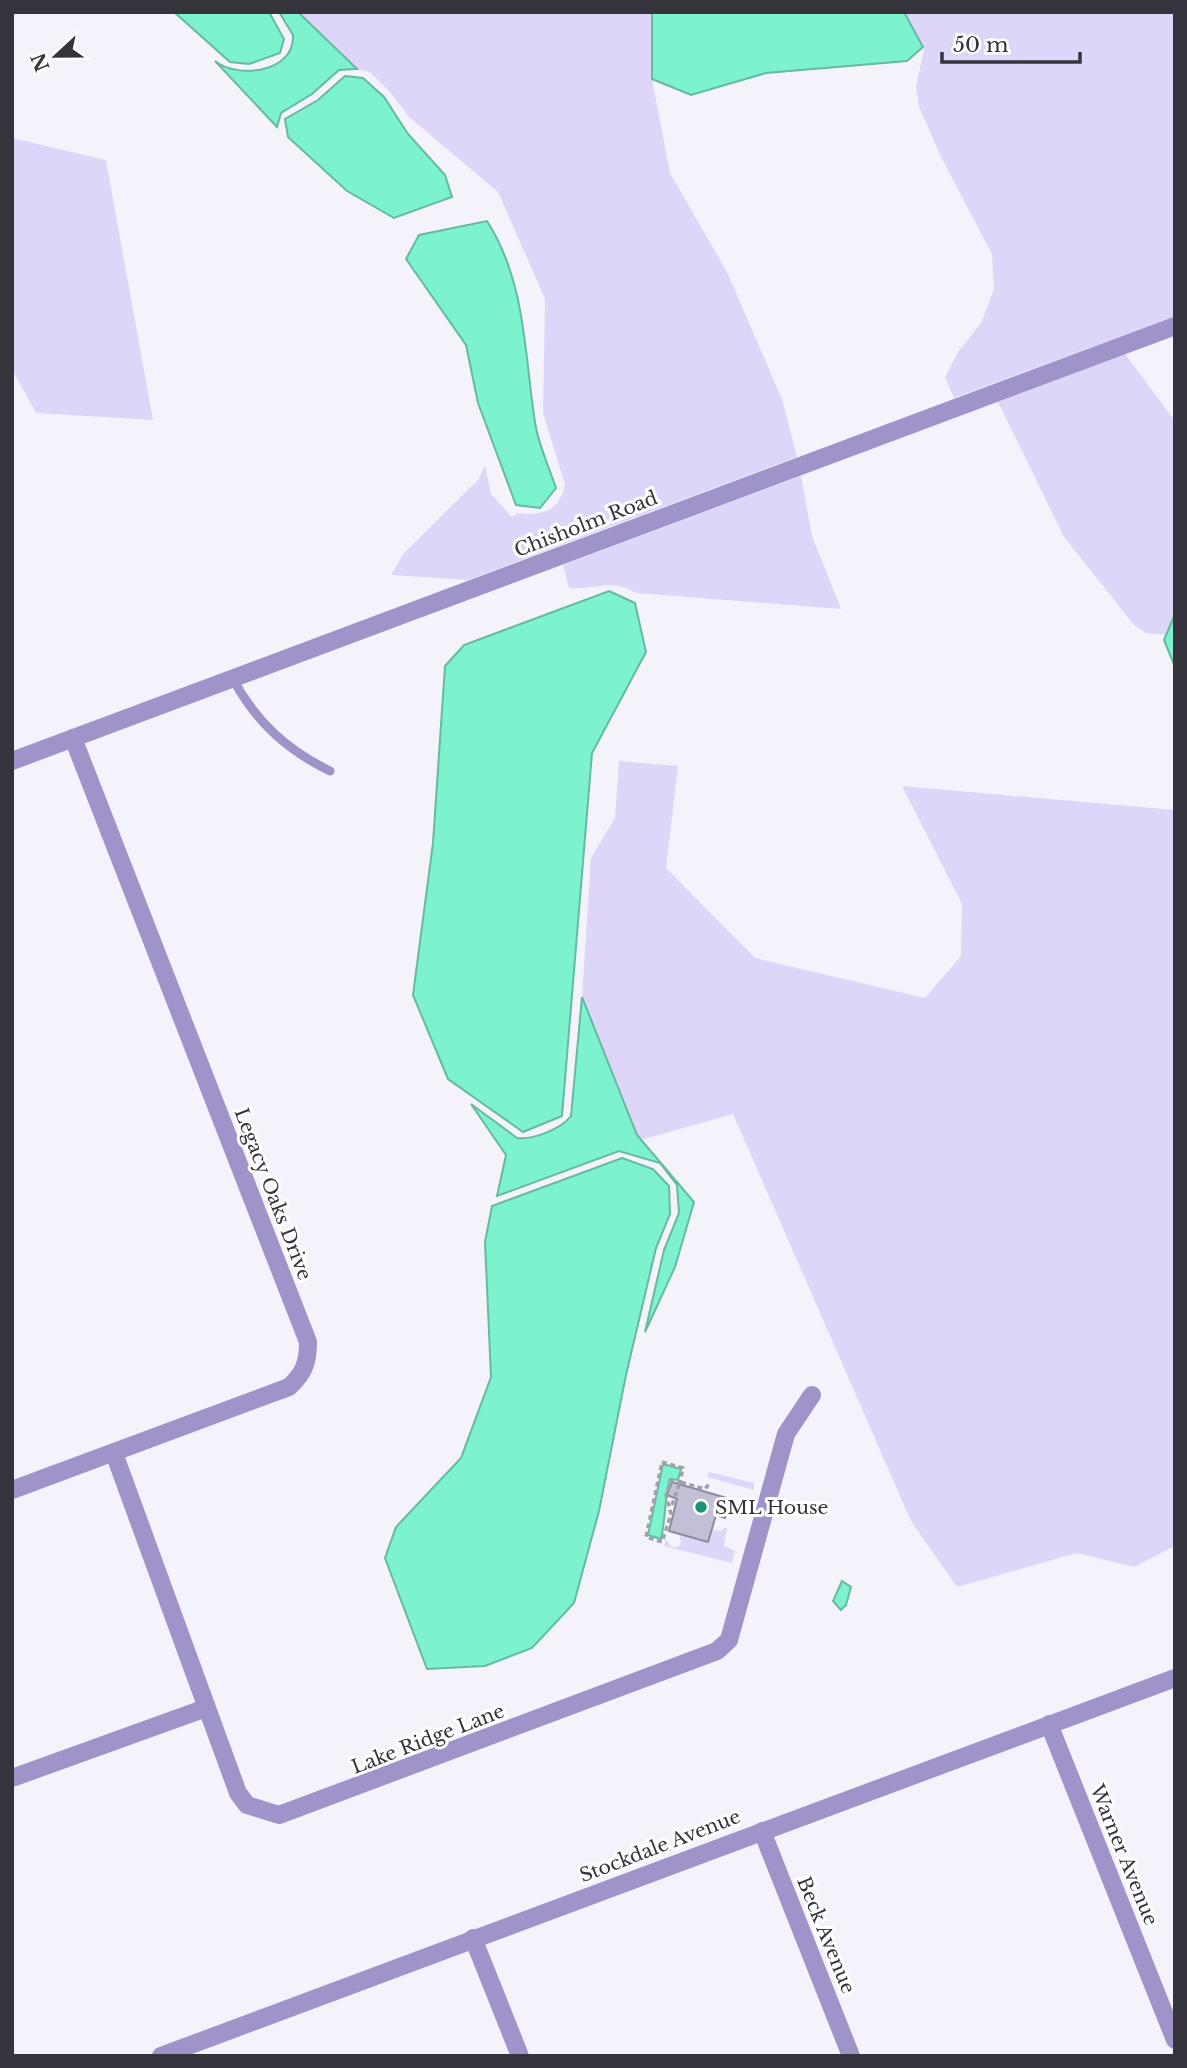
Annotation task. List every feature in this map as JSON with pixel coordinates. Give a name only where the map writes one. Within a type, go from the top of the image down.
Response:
[{"type":"street","name":"Chisholm Road","points":[[12,761],[1175,326]]},
{"type":"street","name":"Legacy Oaks Drive","points":[[12,1490],[289,1387],[301,1375],[308,1360],[308,1342],[73,738]]},
{"type":"street","name":"Lake Ridge Lane","points":[[114,1453],[238,1793],[247,1805],[279,1815],[718,1651],[729,1640],[786,1434],[812,1395]]},
{"type":"street","name":"Stockdale Avenue","points":[[161,2056],[186,2051],[473,1938],[1175,1678]]},
{"type":"street","points":[[12,1778],[206,1709]]},
{"type":"street","name":"Warner Avenue","points":[[1049,1724],[1175,2039]]},
{"type":"street","name":"Beck Avenue","points":[[762,1830],[851,2056]]},
{"type":"street","points":[[473,1938],[520,2056]]},
{"type":"lane","points":[[233,679],[251,710],[280,740],[304,758],[330,771]]},
{"type":"path","points":[[662,1462],[683,1468],[671,1507],[662,1542],[646,1537],[662,1462]]},
{"type":"path","points":[[671,1507],[666,1495],[671,1480],[705,1489],[709,1483]]},
{"type":"shaded area","points":[[174,12],[269,12],[284,39],[280,53],[249,64],[230,62]]},
{"type":"shaded area","points":[[279,12],[298,12],[357,69],[339,70],[312,94],[281,113],[277,127],[215,61],[225,67],[250,71],[275,65],[285,58],[291,48],[293,35]]},
{"type":"shaded area","points":[[298,12],[652,12],[652,79],[670,173],[727,272],[782,399],[797,457],[468,580],[391,575],[404,553],[479,479],[485,465],[491,494],[512,517],[517,513],[534,514],[548,510],[554,507],[562,494],[565,485],[543,413],[545,299],[498,192],[408,116],[391,93],[370,72],[357,69]]},
{"type":"shaded area","points":[[652,12],[904,12],[923,47],[907,61],[766,73],[691,95],[652,79]]},
{"type":"shaded area","points":[[904,12],[1175,12],[1175,316],[954,398],[945,377],[958,352],[981,323],[994,289],[992,254],[942,159],[919,107],[916,87],[924,49]]},
{"type":"shaded area","points":[[345,76],[363,78],[384,97],[408,134],[445,175],[452,197],[394,218],[347,191],[288,137],[285,119],[318,100]]},
{"type":"shaded area","points":[[12,138],[106,160],[153,420],[36,413],[12,369]]},
{"type":"shaded area","points":[[487,221],[500,244],[516,293],[522,318],[536,430],[556,488],[540,508],[516,505],[478,403],[466,345],[406,259],[419,235]]},
{"type":"shaded area","points":[[1125,354],[1175,421],[1175,614],[1167,635],[1146,633],[1134,625],[1064,537],[998,402]]},
{"type":"shaded area","points":[[801,476],[812,536],[841,609],[636,593],[611,585],[569,588],[563,565]]},
{"type":"shaded area","points":[[609,591],[635,603],[646,652],[592,753],[562,1116],[523,1132],[448,1079],[413,995],[433,843],[445,666],[464,645]]},
{"type":"shaded area","points":[[1175,614],[1175,667],[1164,640]]},
{"type":"shaded area","points":[[619,761],[678,766],[666,868],[755,958],[925,998],[961,956],[962,904],[902,786],[1175,810],[1175,1546],[1134,1567],[1077,1553],[957,1587],[911,1521],[733,1114],[641,1140],[637,1135],[582,997],[591,858],[615,818]]},
{"type":"shaded area","points":[[582,997],[637,1135],[694,1202],[675,1267],[645,1332],[664,1250],[679,1213],[677,1185],[660,1163],[619,1151],[497,1196],[506,1155],[471,1104],[517,1138],[538,1135],[566,1121],[571,1116]]},
{"type":"shaded area","points":[[622,1158],[653,1169],[669,1186],[670,1214],[656,1248],[626,1375],[599,1511],[574,1603],[532,1648],[485,1666],[427,1669],[385,1558],[396,1527],[461,1458],[491,1377],[485,1242],[492,1206]]},
{"type":"shaded area","points":[[663,1464],[681,1469],[678,1480],[670,1479],[661,1539],[648,1535]]},
{"type":"shaded area","points":[[709,1472],[754,1483],[754,1490],[707,1477]]},
{"type":"shaded area","points":[[727,1527],[724,1546],[735,1551],[732,1563],[664,1546],[666,1539],[671,1547],[678,1547],[681,1542],[679,1534],[708,1542],[712,1529],[720,1531]]},
{"type":"shaded area","points":[[842,1581],[851,1587],[846,1605],[841,1610],[833,1601]]},
{"type":"building","name":"SML House","points":[[672,1482],[730,1499],[725,1518],[716,1515],[708,1542],[669,1531],[677,1499],[667,1495]]},
{"type":"place","name":"SML House","points":[[701,1507]]}]
